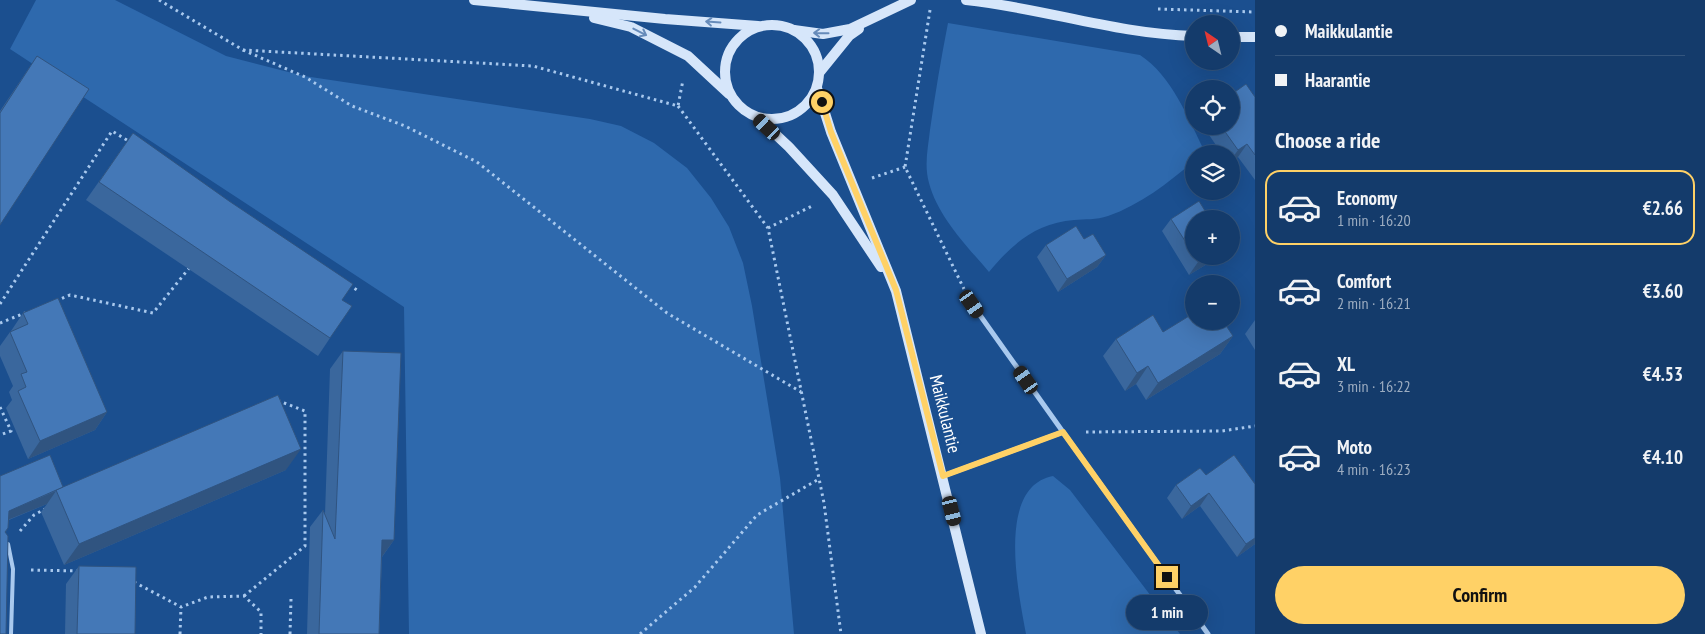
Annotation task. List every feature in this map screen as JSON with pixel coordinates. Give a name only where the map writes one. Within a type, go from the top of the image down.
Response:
[{"type":"main road","points":[[474,0],[560,10],[761,26],[778,25],[793,30],[823,34],[850,29],[905,1]]},
{"type":"main road","points":[[966,0],[1096,24],[1167,35],[1185,36]]},
{"type":"main road","points":[[560,10],[631,27],[688,56],[731,96],[742,109],[757,117],[781,118],[796,112],[808,102],[817,88],[819,73],[816,54],[807,40],[793,30]]},
{"type":"main road","points":[[819,73],[850,36],[880,14]]},
{"type":"main road","points":[[731,96],[726,81],[725,64],[730,49],[746,32],[761,26]]},
{"type":"main road","points":[[1240,37],[1255,37]]},
{"type":"main road","name":"Maikkulantie","points":[[817,88],[831,132],[896,290],[981,634]]},
{"type":"main road","name":"Maikkulantie","points":[[757,117],[789,147],[833,195],[896,290]]},
{"type":"street","points":[[972,304],[1208,634]]},
{"type":"street","points":[[943,476],[1063,432]]},
{"type":"lane","points":[[0,545],[8,544],[13,569],[11,634]]},
{"type":"path","points":[[159,0],[243,50],[305,77],[352,106],[405,126],[477,162],[667,313],[801,392]]},
{"type":"path","points":[[932,0],[905,167],[972,304]]},
{"type":"path","points":[[1148,9],[1255,12]]},
{"type":"path","points":[[243,50],[533,66],[678,106],[768,228],[819,479],[841,634]]},
{"type":"path","points":[[678,106],[688,56]]},
{"type":"path","points":[[0,304],[112,131],[136,147]]},
{"type":"path","points":[[53,302],[70,295],[154,313],[194,262]]},
{"type":"path","points":[[341,279],[357,290]]},
{"type":"path","points":[[0,323],[26,312]]},
{"type":"path","points":[[127,578],[181,607],[208,597],[244,596],[305,546],[305,411],[274,399]]},
{"type":"path","points":[[0,407],[11,431],[0,436]]},
{"type":"path","points":[[1063,432],[1222,432],[1255,426]]},
{"type":"path","points":[[640,634],[695,587],[757,515],[819,479]]},
{"type":"path","points":[[8,544],[34,515],[49,506]]},
{"type":"path","points":[[13,569],[86,571]]},
{"type":"path","points":[[244,596],[261,612],[261,634]]},
{"type":"path","points":[[290,634],[291,599]]},
{"type":"path","points":[[180,634],[181,607]]},
{"type":"shaded area","points":[[36,0],[115,0],[226,56],[304,76],[590,119],[621,126],[654,143],[687,168],[711,198],[729,227],[743,263],[752,306],[780,478],[794,634],[409,634],[404,307],[10,49]]},
{"type":"shaded area","points":[[948,23],[1140,55],[1161,74],[1178,99],[1185,112],[1185,135],[1196,135],[1202,145],[1185,145],[1185,168],[1142,200],[1108,216],[1060,222],[1036,230],[1007,252],[989,272],[946,219],[933,196],[929,183],[927,156],[938,76]]},
{"type":"shaded area","points":[[1053,476],[1070,490],[1180,634],[1026,634],[1016,570],[1015,544],[1017,521],[1023,500],[1035,484]]},
{"type":"building","points":[[37,56],[89,89],[0,225],[0,113]]},
{"type":"building","points":[[1246,84],[1255,97],[1255,155],[1247,144],[1240,149],[1240,145],[1234,145],[1227,135],[1240,135],[1240,88]]},
{"type":"building","points":[[133,133],[229,201],[353,284],[342,300],[352,306],[330,338],[99,182]]},
{"type":"building","points":[[1199,201],[1204,210],[1185,210]]},
{"type":"building","points":[[1185,210],[1185,241],[1171,219]]},
{"type":"building","points":[[1076,226],[1084,239],[1093,234],[1106,255],[1067,279],[1046,245]]},
{"type":"building","points":[[58,298],[107,412],[40,441],[18,391],[26,387],[21,374],[27,372],[10,332],[28,324],[23,313]]},
{"type":"building","points":[[1153,315],[1163,332],[1185,319],[1185,330],[1229,330],[1233,336],[1158,383],[1148,366],[1137,373],[1116,339]]},
{"type":"building","points":[[343,351],[401,353],[394,540],[382,540],[379,634],[319,634],[323,510],[335,539]]},
{"type":"building","points":[[278,395],[301,449],[79,544],[56,490]]},
{"type":"building","points":[[50,455],[63,487],[9,511],[8,528],[5,532],[8,536],[6,634],[0,634],[0,476]]},
{"type":"building","points":[[1234,455],[1255,484],[1255,538],[1246,544],[1209,493],[1191,506],[1176,485],[1200,468],[1206,475]]},
{"type":"building","points":[[79,566],[136,567],[135,634],[77,634]]},
{"type":"route","points":[[822,102],[831,132],[896,290],[916,362],[943,476],[1063,432],[1167,577]]}]
